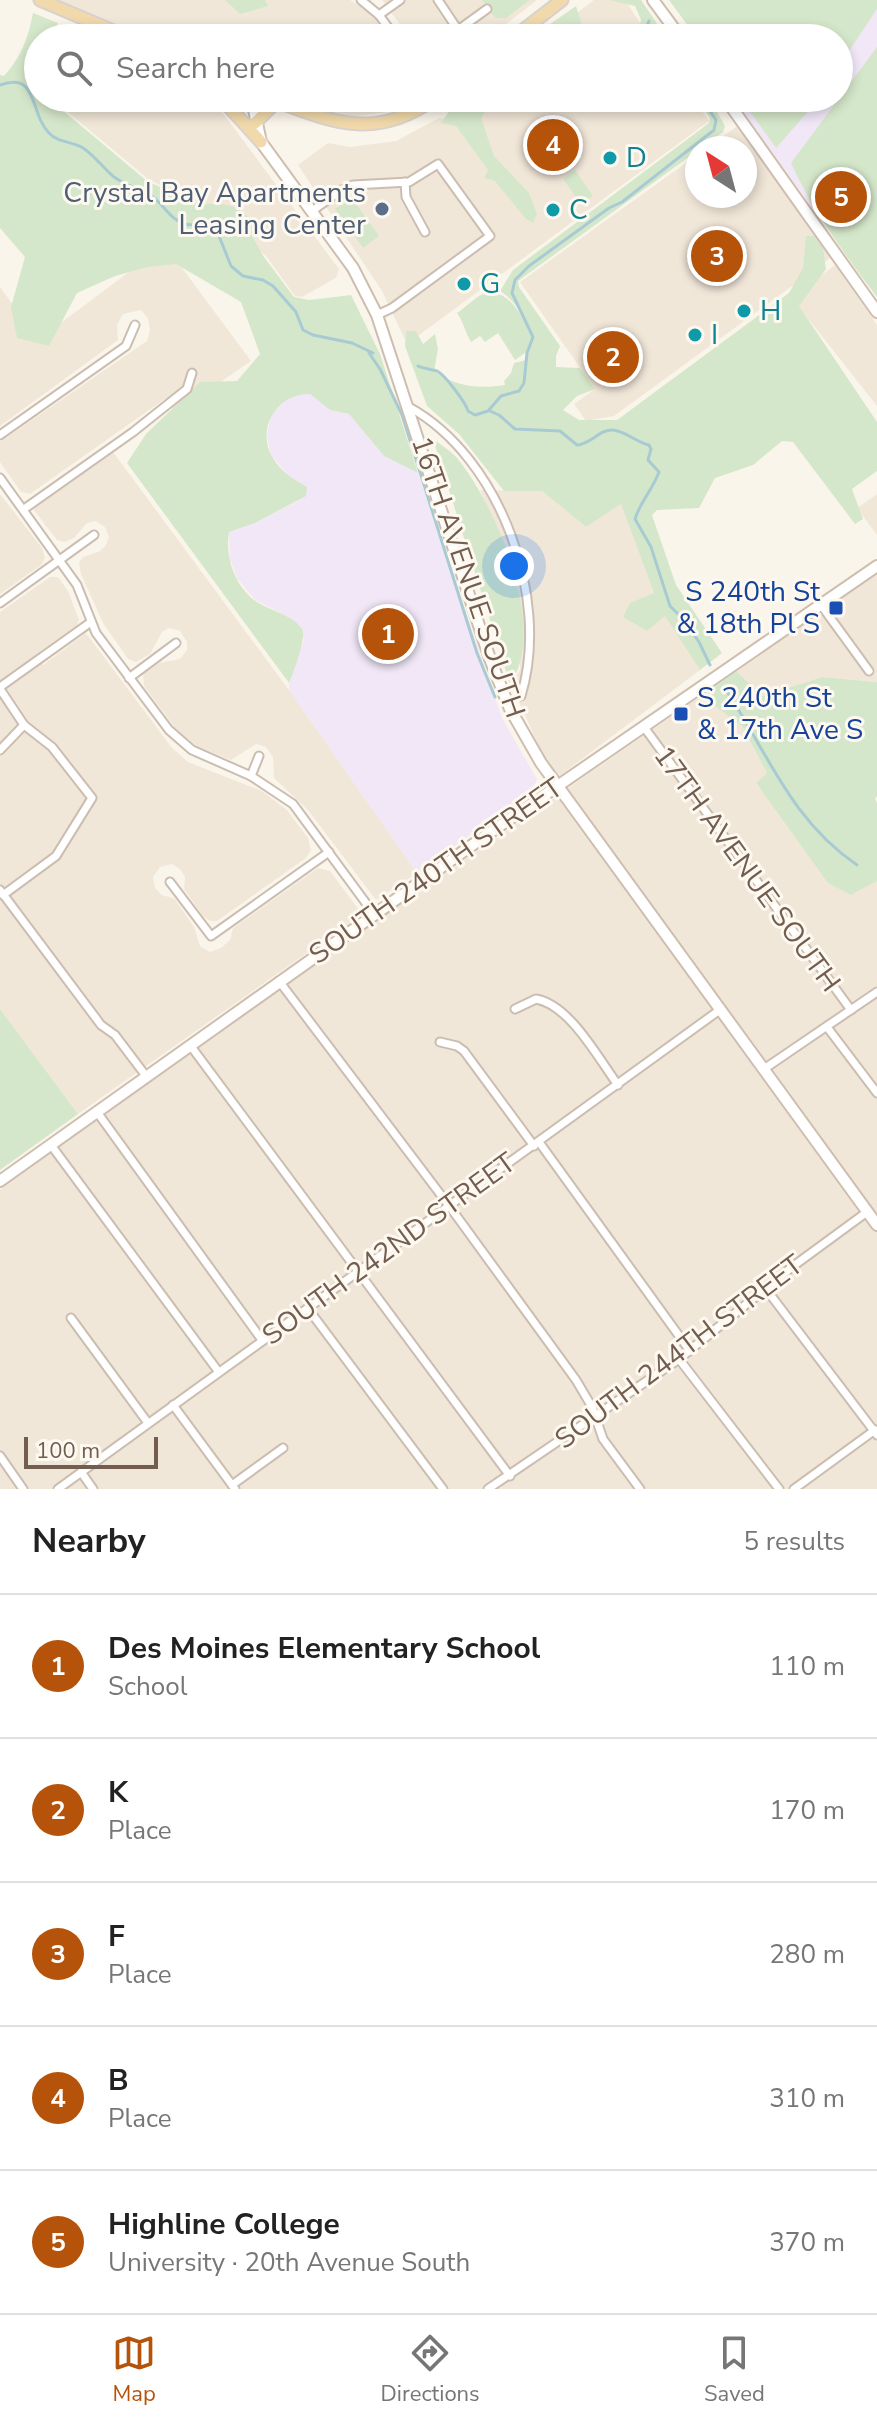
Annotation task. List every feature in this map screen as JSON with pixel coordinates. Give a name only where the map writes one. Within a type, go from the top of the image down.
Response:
[{"type":"main road","points":[[40,0],[97,24]]},
{"type":"main road","points":[[531,24],[562,0]]},
{"type":"main road","points":[[653,0],[671,24]]},
{"type":"main road","points":[[234,112],[261,142]]},
{"type":"main road","name":"16TH AVENUE SOUTH","points":[[254,112],[261,142],[353,268],[377,315],[499,682],[531,747],[877,1225]]},
{"type":"main road","points":[[255,123],[263,112]]},
{"type":"main road","points":[[305,112],[329,121],[359,125],[396,120],[411,112]]},
{"type":"main road","points":[[735,112],[877,312]]},
{"type":"main road","name":"SOUTH 240TH STREET","points":[[0,1181],[374,914],[877,566]]},
{"type":"street","points":[[361,0],[386,24]]},
{"type":"street","points":[[379,15],[400,0]]},
{"type":"street","points":[[438,0],[454,24]]},
{"type":"street","points":[[466,24],[487,9]]},
{"type":"street","points":[[312,211],[353,185],[415,181],[438,164],[490,236],[377,315]]},
{"type":"street","points":[[405,182],[406,197],[425,232]]},
{"type":"street","points":[[0,435],[126,346],[135,325]]},
{"type":"street","points":[[24,509],[133,432],[187,389],[192,373]]},
{"type":"street","points":[[409,407],[433,423],[467,459],[488,486],[505,521],[518,559],[529,614],[530,657],[521,696]]},
{"type":"street","points":[[0,478],[83,597],[96,633],[163,724],[184,745],[251,776],[293,804],[374,914]]},
{"type":"street","points":[[0,603],[94,535]]},
{"type":"street","points":[[821,605],[869,671]]},
{"type":"street","points":[[91,622],[0,688],[24,725],[52,747],[92,798],[56,856],[2,893],[101,1025],[115,1035],[146,1076]]},
{"type":"street","points":[[129,678],[176,643]]},
{"type":"street","points":[[0,750],[24,725]]},
{"type":"street","name":"17TH AVENUE SOUTH","points":[[644,727],[851,1010]]},
{"type":"street","points":[[251,776],[259,756]]},
{"type":"street","points":[[170,882],[211,936],[329,852]]},
{"type":"street","points":[[279,981],[450,1207],[584,1392],[603,1439],[640,1489]]},
{"type":"street","points":[[764,1069],[877,992]]},
{"type":"street","points":[[515,1009],[536,999],[557,1008],[568,1018],[618,1085]]},
{"type":"street","name":"SOUTH 242ND STREET","points":[[58,1489],[721,1009]]},
{"type":"street","name":"17TH AVENUE SOUTH","points":[[827,1027],[877,1093]]},
{"type":"street","points":[[440,1042],[464,1051],[690,1351]]},
{"type":"street","points":[[190,1045],[510,1476]]},
{"type":"street","points":[[97,1112],[262,1340]]},
{"type":"street","points":[[51,1145],[218,1371]]},
{"type":"street","name":"SOUTH 244TH STREET","points":[[488,1489],[690,1351],[867,1212]]},
{"type":"street","points":[[766,1289],[876,1432],[794,1489]]},
{"type":"street","points":[[309,1310],[443,1489]]},
{"type":"street","points":[[71,1318],[148,1423]]},
{"type":"street","points":[[679,1359],[779,1489]]},
{"type":"street","points":[[173,1405],[233,1487],[283,1448]]},
{"type":"street","points":[[0,1456],[23,1489]]},
{"type":"street","points":[[81,1472],[93,1489]]},
{"type":"shaded area","points":[[56,0],[350,0],[372,14],[379,24],[116,24]]},
{"type":"shaded area","points":[[382,0],[537,0],[506,24],[400,24]]},
{"type":"shaded area","points":[[594,0],[625,0],[641,24],[562,24]]},
{"type":"shaded area","points":[[877,0],[877,295],[742,112],[853,112],[853,24],[785,24]]},
{"type":"shaded area","points":[[68,112],[221,112],[339,269],[336,278],[302,297],[295,296],[266,256],[214,213],[148,179]]},
{"type":"shaded area","points":[[326,112],[387,112],[353,117]]},
{"type":"shaded area","points":[[462,112],[703,112],[709,121],[407,344],[382,291],[298,165],[328,143],[350,147],[396,141],[439,118],[461,119]]},
{"type":"shaded area","points":[[743,122],[753,136],[724,136]]},
{"type":"shaded area","points":[[757,142],[836,254],[614,416],[586,421],[574,404],[595,389],[520,282],[685,164],[685,208],[757,208]]},
{"type":"shaded area","points":[[165,245],[251,361],[177,412],[166,398],[30,494],[21,492],[0,462],[0,442],[147,341],[150,331],[148,318],[141,310],[123,314],[117,325],[118,340],[0,426],[0,287],[38,340]]},
{"type":"shaded area","points":[[835,265],[877,325],[877,406],[792,298]]},
{"type":"shaded area","points":[[310,394],[330,410],[349,414],[384,456],[418,473],[502,718],[537,779],[532,790],[417,873],[289,690],[304,639],[289,617],[255,600],[237,578],[230,559],[229,532],[255,523],[298,501],[290,478],[271,455],[267,437],[270,418],[275,410],[290,397]]},
{"type":"shaded area","points":[[113,452],[289,690],[417,873],[376,900],[308,810],[274,778],[273,757],[266,747],[256,744],[231,760],[198,747],[176,729],[144,686],[143,674],[159,663],[180,659],[187,650],[187,642],[180,631],[169,628],[162,632],[150,654],[136,662],[128,659],[103,623],[79,563],[83,557],[100,551],[106,545],[109,537],[105,527],[96,521],[87,523],[74,538],[65,542],[57,540],[33,509]]},
{"type":"shaded area","points":[[480,490],[542,491],[586,527],[621,503],[654,593],[630,604],[665,615],[700,670],[554,780],[511,684],[520,670],[520,598],[500,535]]},
{"type":"shaded area","points":[[0,494],[42,548],[45,558],[41,565],[0,594]]},
{"type":"shaded area","points":[[877,494],[877,535],[857,508]]},
{"type":"shaded area","points":[[877,574],[877,682],[822,677],[763,696],[736,671]]},
{"type":"shaded area","points":[[50,577],[58,577],[68,591],[79,620],[77,625],[36,654],[43,665],[86,633],[172,748],[188,762],[262,791],[287,810],[308,838],[311,850],[306,858],[217,921],[203,916],[184,889],[185,877],[180,869],[172,864],[160,867],[153,877],[155,888],[162,895],[175,899],[194,927],[200,946],[210,952],[221,948],[230,940],[233,928],[318,868],[330,871],[362,914],[78,1114],[0,1009],[0,612]]},
{"type":"shaded area","points":[[701,696],[742,726],[767,773],[756,784],[851,895],[877,881],[877,1489],[0,1489],[0,1190],[336,949]]},
{"type":"green space","points":[[225,0],[265,0],[268,6],[240,14]]},
{"type":"green space","points":[[482,0],[530,0],[506,18],[495,18]]},
{"type":"green space","points":[[609,0],[641,0],[657,24],[640,24],[635,6]]},
{"type":"green space","points":[[669,0],[877,0],[877,9],[853,45],[853,24],[687,24]]},
{"type":"green space","points":[[576,6],[582,24],[550,24]]},
{"type":"green space","points":[[33,13],[58,23],[58,24],[30,24]]},
{"type":"green space","points":[[24,44],[24,112],[65,112],[147,181],[201,205],[218,203],[235,207],[251,219],[253,238],[294,297],[309,300],[351,295],[380,354],[418,473],[384,456],[349,414],[330,410],[310,394],[298,395],[279,406],[272,415],[267,436],[268,447],[276,463],[307,487],[306,496],[255,523],[229,532],[230,560],[241,586],[254,600],[292,619],[302,629],[301,647],[289,683],[127,463],[146,434],[200,382],[237,381],[260,354],[241,302],[176,264],[147,267],[115,276],[77,293],[49,346],[17,338],[11,307],[25,257],[0,228],[0,75],[4,76]]},
{"type":"green space","points":[[877,47],[877,297],[819,215],[791,163],[829,112],[853,112],[853,79]]},
{"type":"green space","points":[[448,112],[485,112],[481,118],[494,156],[529,193],[537,214],[533,223],[526,219],[494,180],[484,178],[488,170],[456,126],[441,123]]},
{"type":"green space","points":[[706,112],[717,112],[725,126],[718,136],[692,136],[709,123]]},
{"type":"green space","points":[[750,112],[808,112],[776,148]]},
{"type":"green space","points":[[685,141],[685,160],[518,281],[519,287],[560,346],[556,367],[580,368],[595,389],[577,396],[563,410],[579,420],[617,420],[789,293],[803,268],[806,236],[814,236],[823,248],[826,269],[799,306],[877,422],[877,471],[852,489],[863,519],[855,524],[793,442],[782,441],[753,465],[715,478],[699,508],[657,510],[652,515],[676,585],[722,653],[700,670],[665,616],[647,631],[623,617],[630,603],[654,593],[621,504],[586,527],[542,491],[504,491],[459,434],[427,406],[405,346],[406,331],[416,331],[423,344],[435,334],[438,349],[434,371],[442,376],[459,384],[477,387],[505,385],[504,381],[514,363],[526,360],[528,351],[515,360],[498,333],[485,342],[480,336],[471,342],[457,313],[476,298],[491,292],[507,299],[519,313],[529,334],[527,325],[518,309],[500,291],[513,270]]},
{"type":"green space","points":[[575,170],[593,196],[581,204],[563,179]]},
{"type":"green space","points":[[351,197],[379,236],[363,248],[335,209]]},
{"type":"green space","points":[[433,439],[455,455],[472,479],[487,505],[513,568],[524,632],[521,660],[510,684]]},
{"type":"green space","points":[[736,671],[763,696],[822,677],[877,682],[877,881],[851,895],[828,883],[756,783],[767,773],[742,726],[701,696]]},
{"type":"green space","points":[[0,1009],[78,1114],[0,1170]]},
{"type":"waterway","points":[[0,85],[12,82],[24,86]]},
{"type":"waterway","points":[[38,112],[49,133],[83,148],[114,177],[152,196],[179,222],[215,226],[231,266],[243,276],[263,280],[273,286],[296,312],[303,330],[352,343],[373,353]]},
{"type":"waterway","points":[[418,366],[441,374],[468,411],[475,415],[488,411],[501,396],[519,391],[524,383],[527,353],[533,337],[512,293],[515,280],[529,266],[609,208],[622,202],[714,130],[716,120],[711,112]]},
{"type":"waterway","points":[[369,353],[402,415],[477,653],[495,697]]},
{"type":"waterway","points":[[490,411],[515,429],[560,431],[577,445],[613,430],[649,445],[648,460],[659,472],[635,519],[651,547],[670,606],[699,642],[710,665]]},
{"type":"waterway","points":[[726,690],[798,807],[834,847],[857,865]]},
{"type":"place","name":"B","points":[[553,145]]},
{"type":"place","name":"D","points":[[610,158]]},
{"type":"place","name":"Highline College","points":[[841,197]]},
{"type":"place","name":"Crystal Bay Apartments Leasing Center","points":[[382,209]]},
{"type":"place","name":"C","points":[[553,210]]},
{"type":"place","name":"F","points":[[717,256]]},
{"type":"place","name":"G","points":[[464,284]]},
{"type":"place","name":"H","points":[[744,311]]},
{"type":"place","name":"I","points":[[695,335]]},
{"type":"place","name":"K","points":[[613,357]]},
{"type":"place","name":"S 240th St & 18th Pl S","points":[[836,608]]},
{"type":"place","name":"Des Moines Elementary School","points":[[388,634]]},
{"type":"place","name":"S 240th St & 17th Ave S","points":[[681,714]]}]
